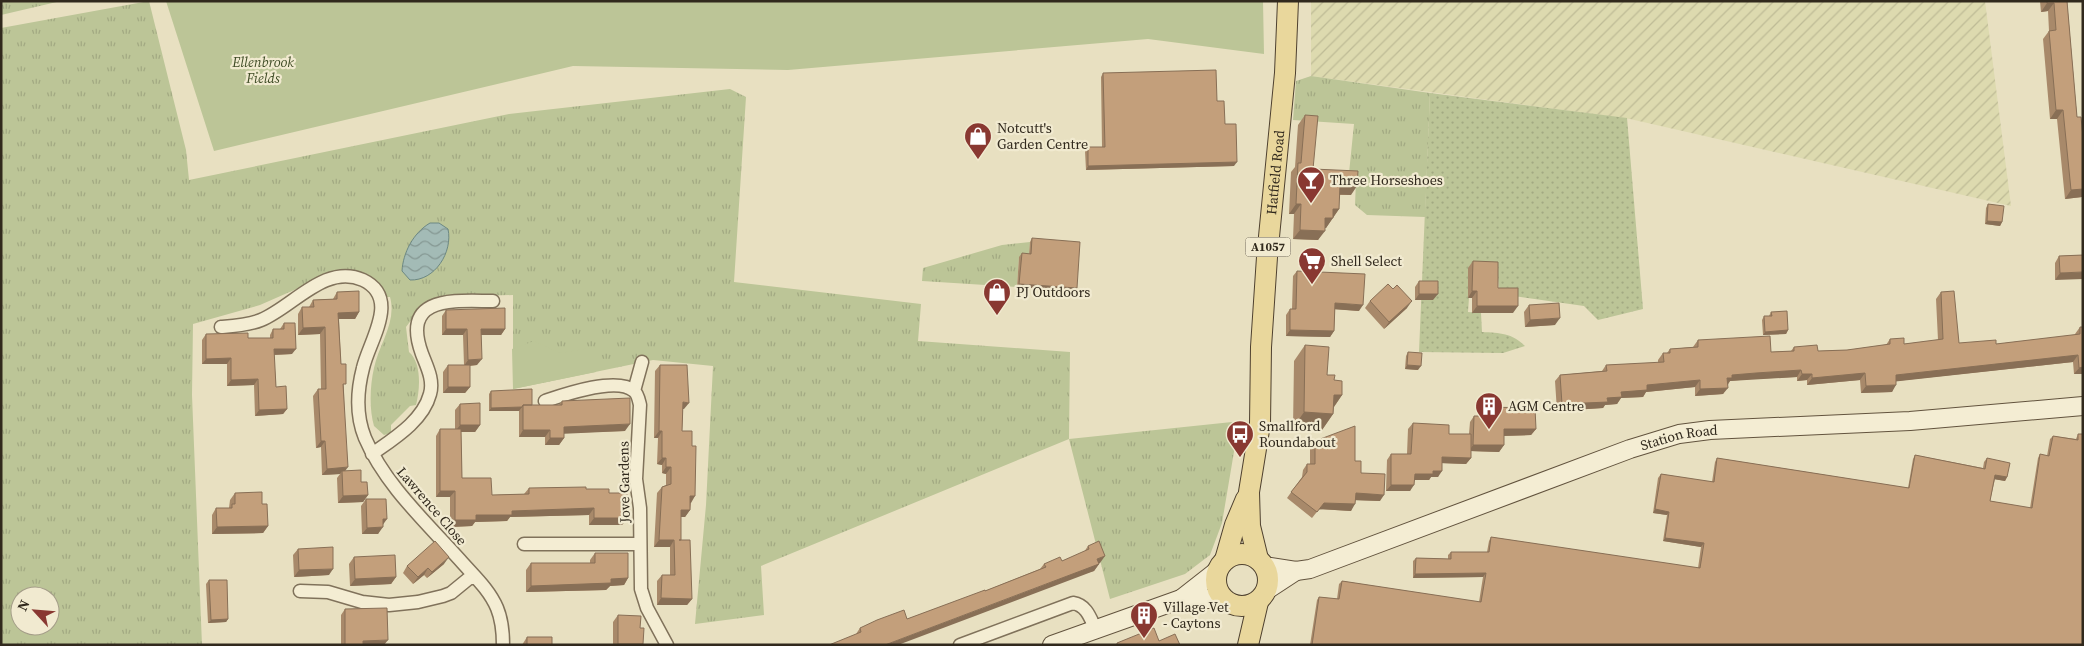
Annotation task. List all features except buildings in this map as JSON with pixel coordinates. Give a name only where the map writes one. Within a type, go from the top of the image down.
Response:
[{"type":"main road","name":"Hatfield Road","points":[[1261,562],[1250,526],[1249,492],[1260,424],[1261,347],[1285,73],[1288,1]]},
{"type":"main road","name":"Hatfield Road","points":[[1222,565],[1235,525],[1249,492]]},
{"type":"main road","points":[[1242,554],[1261,562],[1268,574],[1248,642],[1240,621],[1216,585],[1222,565],[1242,554]]},
{"type":"main road","points":[[1225,601],[1243,607],[1263,596]]},
{"type":"street","name":"Lawrence Close","points":[[221,327],[261,320],[331,278],[356,278],[369,284],[378,294],[381,315],[363,367],[358,397],[360,424],[372,454],[387,477],[489,593],[497,607],[502,628],[503,645]]},
{"type":"street","points":[[372,454],[411,424],[427,403],[431,389],[431,378],[418,335],[419,322],[426,310],[442,302],[493,301]]},
{"type":"street","name":"Jove Gardens","points":[[642,362],[634,391],[640,405],[636,479],[640,508],[643,599],[667,645]]},
{"type":"street","points":[[545,401],[573,392],[604,386],[621,387],[634,391]]},
{"type":"street","name":"Station Road","points":[[1261,562],[1296,571],[1310,569],[1630,449],[1679,434],[1727,428],[1910,421],[2083,406]]},
{"type":"street","points":[[524,544],[640,544]]},
{"type":"street","points":[[1052,645],[1095,628],[1181,599],[1222,565]]},
{"type":"street","name":"Station Road","points":[[1263,596],[1296,571]]},
{"type":"street","points":[[300,592],[328,592],[362,602],[389,605],[418,602],[451,594],[473,575]]},
{"type":"street","points":[[1181,599],[1225,601]]},
{"type":"street","points":[[960,645],[1073,603],[1078,604],[1087,611],[1095,628]]},
{"type":"shaded area","points":[[1311,1],[1985,1],[2011,206],[1630,119],[1311,76]]},
{"type":"green space","points":[[1,1],[61,1],[1,15]]},
{"type":"green space","points":[[149,1],[186,150],[189,180],[509,114],[730,89],[746,97],[734,282],[921,304],[918,341],[1070,352],[1069,439],[761,566],[764,615],[695,624],[706,505],[713,366],[653,360],[513,389],[513,295],[439,297],[424,305],[406,327],[409,352],[416,363],[419,377],[416,405],[410,406],[391,425],[391,433],[384,435],[374,426],[371,412],[371,389],[376,359],[391,315],[390,297],[385,297],[368,276],[348,271],[323,274],[301,287],[260,305],[193,324],[192,395],[202,645],[1,645],[1,28]]},
{"type":"green space","name":"Ellenbrook Fields","points":[[166,1],[1263,1],[1264,54],[1148,39],[788,70],[573,66],[214,151]]},
{"type":"green space","points":[[1311,76],[1430,93],[1425,217],[1367,215],[1355,205],[1356,180],[1349,173],[1354,124],[1293,120],[1296,81]]},
{"type":"green space","points":[[1430,93],[1627,118],[1643,309],[1598,320],[1584,306],[1500,294],[1497,270],[1471,269],[1468,312],[1481,313],[1482,332],[1500,333],[1510,336],[1525,346],[1503,353],[1419,352]]},
{"type":"green space","points":[[1030,242],[1029,257],[1019,257],[1017,287],[922,281],[923,268],[1002,245]]},
{"type":"green space","points":[[534,341],[560,353],[596,347],[596,372],[513,389],[512,349]]},
{"type":"green space","points":[[1232,422],[1237,434],[1222,523],[1210,555],[1185,574],[1110,599],[1069,439]]},
{"type":"water","points":[[430,223],[439,223],[448,229],[448,247],[445,256],[440,264],[427,276],[410,280],[402,271],[404,257],[414,238]]},
{"type":"place","name":"Notcutt's Garden Centre","points":[[978,160]]},
{"type":"place","name":"Three Horseshoes","points":[[1311,204]]},
{"type":"place","name":"Shell Select","points":[[1312,285]]},
{"type":"place","name":"PJ Outdoors","points":[[997,316]]},
{"type":"place","name":"AGM Centre","points":[[1489,430]]},
{"type":"place","name":"Smallford Roundabout","points":[[1240,458]]},
{"type":"place","name":"Village Vet - Caytons","points":[[1144,639]]}]
